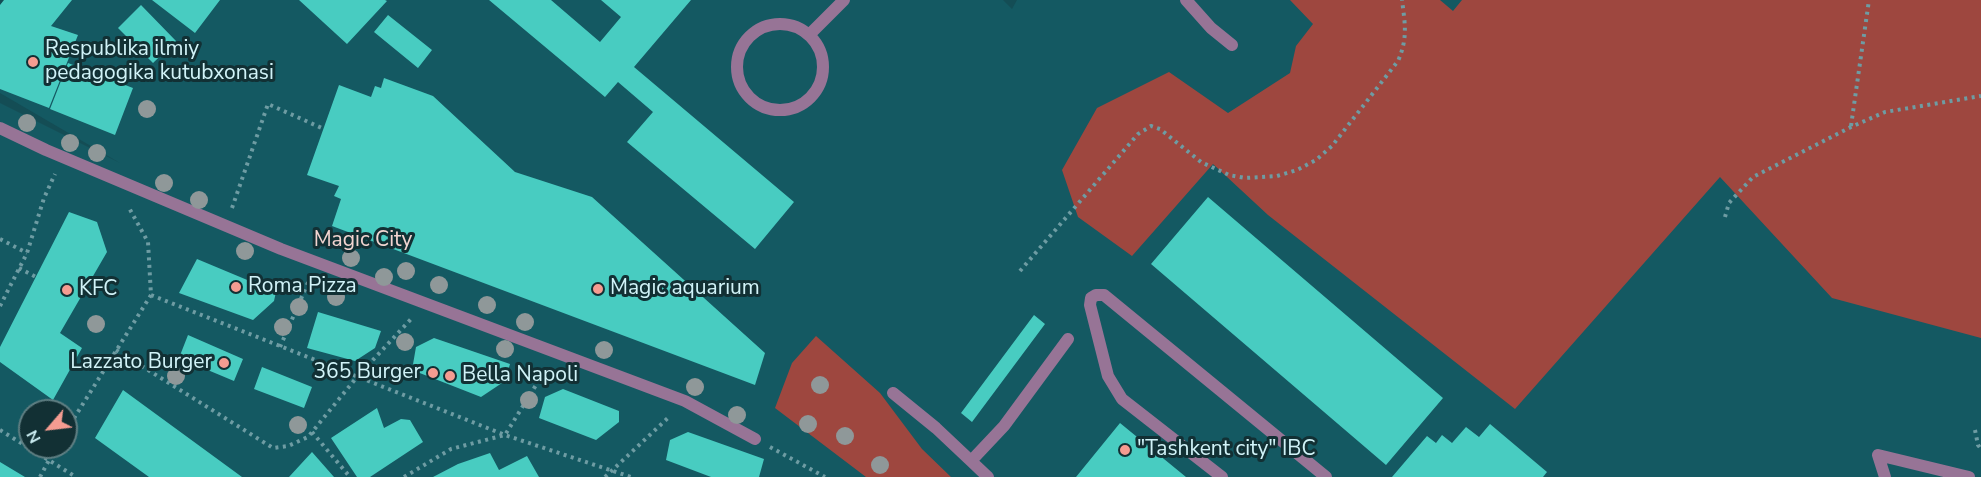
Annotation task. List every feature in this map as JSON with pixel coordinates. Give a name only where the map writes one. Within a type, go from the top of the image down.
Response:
[{"type":"lane","points":[[808,35],[844,0]]},
{"type":"lane","points":[[1186,0],[1211,28],[1232,45]]},
{"type":"lane","points":[[782,24],[796,27],[808,35],[817,45],[822,58],[823,72],[819,85],[810,98],[800,106],[786,110],[772,110],[758,105],[747,96],[740,83],[737,69],[738,55],[744,43],[755,32],[768,26],[782,24]]},
{"type":"lane","points":[[0,128],[46,150],[226,226],[685,401],[754,439]]},
{"type":"lane","points":[[1222,477],[1122,399],[1108,376],[1090,305],[1091,298],[1096,295],[1104,296],[1326,477]]},
{"type":"lane","points":[[972,461],[1004,426],[1068,339]]},
{"type":"lane","points":[[893,393],[936,428],[988,477]]},
{"type":"lane","points":[[1885,477],[1878,455],[1969,477]]},
{"type":"path","points":[[1020,271],[1138,134],[1151,126],[1160,129],[1201,162],[1229,175],[1245,178],[1277,176],[1297,170],[1316,160],[1332,147],[1398,61],[1405,44],[1406,26],[1402,0]]},
{"type":"path","points":[[1851,127],[1869,0]]},
{"type":"path","points":[[1725,217],[1729,203],[1753,177],[1851,127],[1885,112],[1981,96]]},
{"type":"path","points":[[226,226],[268,104],[324,129]]},
{"type":"path","points":[[0,306],[27,253],[44,198],[55,172]]},
{"type":"path","points":[[78,412],[151,295],[148,242],[113,178]]},
{"type":"path","points":[[0,239],[27,253]]},
{"type":"path","points":[[280,347],[317,262]]},
{"type":"path","points":[[19,268],[36,277]]},
{"type":"path","points":[[151,295],[505,435],[631,477]]},
{"type":"path","points":[[116,350],[273,448],[288,446],[308,437],[357,377],[426,303]]},
{"type":"path","points":[[404,477],[451,449],[505,435],[556,353]]},
{"type":"path","points":[[605,477],[685,401]]},
{"type":"path","points":[[0,430],[76,477]]},
{"type":"path","points":[[1975,430],[1981,449]]},
{"type":"path","points":[[312,432],[350,477]]},
{"type":"path","points":[[754,439],[825,477]]},
{"type":"path","points":[[40,477],[48,460]]},
{"type":"shaded area","points":[[4,0],[1003,0],[1012,9],[1017,0],[1870,0],[1981,187],[1981,477],[0,477],[0,103],[120,163],[0,93],[0,5]]},
{"type":"shaded area","points":[[1290,0],[1440,0],[1453,11],[1462,0],[1981,0],[1981,338],[1832,298],[1720,177],[1515,409],[1268,215],[1213,164],[1132,256],[1078,217],[1062,170],[1097,108],[1169,72],[1228,113],[1290,73],[1296,46],[1313,24]]},
{"type":"shaded area","points":[[816,336],[880,393],[922,449],[951,477],[866,477],[775,408],[792,363]]},
{"type":"building","name":"Respublika ilmiy pedagogika kutubxonasi","points":[[4,0],[72,0],[51,26],[78,35],[49,108],[0,89],[0,5]]},
{"type":"building","name":"Respublika ilmiy pedagogika kutubxonasi","points":[[152,0],[220,0],[195,33]]},
{"type":"building","points":[[299,0],[385,0],[387,1],[347,44]]},
{"type":"building","points":[[489,0],[551,0],[600,42],[621,17],[601,0],[691,0],[634,67],[794,202],[755,249],[627,142],[653,112],[618,82],[605,97]]},
{"type":"building","points":[[141,5],[176,41],[153,63],[118,28]]},
{"type":"building","points":[[388,15],[432,50],[418,68],[374,32]]},
{"type":"building","points":[[68,63],[133,88],[115,135],[50,109]]},
{"type":"building","name":"Magic aquarium","points":[[384,78],[433,96],[515,172],[592,197],[765,353],[755,385],[332,226],[341,199],[334,196],[339,186],[307,175],[339,85],[371,97],[375,86],[381,88]]},
{"type":"building","points":[[1208,197],[1443,398],[1386,465],[1151,264]]},
{"type":"building","points":[[69,212],[97,222],[107,252],[60,333],[82,348],[54,399],[0,362],[0,347]]},
{"type":"building","points":[[197,259],[276,292],[274,301],[253,320],[179,293]]},
{"type":"building","points":[[318,312],[381,331],[375,348],[355,361],[307,348]]},
{"type":"building","points":[[1034,315],[1045,324],[972,422],[961,413]]},
{"type":"building","points":[[188,335],[243,359],[234,381],[179,358]]},
{"type":"building","points":[[434,338],[510,364],[505,381],[481,397],[412,370],[416,347]]},
{"type":"building","points":[[262,367],[312,387],[304,408],[254,389]]},
{"type":"building","points":[[563,389],[619,411],[619,422],[596,440],[539,418],[545,397]]},
{"type":"building","points":[[123,390],[242,477],[149,477],[95,438]]},
{"type":"building","points":[[377,408],[384,428],[401,419],[410,420],[423,442],[370,477],[357,477],[331,438]]},
{"type":"building","name":"\"Tashkent city\" IBC","points":[[1120,423],[1186,477],[1076,477]]},
{"type":"building","points":[[1490,424],[1547,472],[1543,477],[1392,477],[1427,436],[1436,443],[1442,435],[1452,443],[1466,427],[1479,437]]},
{"type":"building","points":[[688,432],[764,459],[759,477],[711,477],[666,460],[670,440]]},
{"type":"building","points":[[312,452],[334,477],[289,477]]},
{"type":"building","points":[[490,453],[499,470],[527,456],[539,477],[433,477],[458,464]]},
{"type":"building","points":[[0,462],[25,477],[0,477]]},
{"type":"place","name":"Respublika ilmiy pedagogika kutubxonasi","points":[[33,62]]},
{"type":"place","name":"Roma Pizza","points":[[236,287]]},
{"type":"place","name":"Magic aquarium","points":[[598,289]]},
{"type":"place","name":"KFC","points":[[67,290]]},
{"type":"place","name":"Lazzato Burger","points":[[224,363]]},
{"type":"place","name":"365 Burger","points":[[433,373]]},
{"type":"place","name":"Bella Napoli","points":[[450,376]]},
{"type":"place","name":"\"Tashkent city\" IBC","points":[[1125,450]]},
{"type":"park label","name":"Magic City","points":[[363,241]]}]
